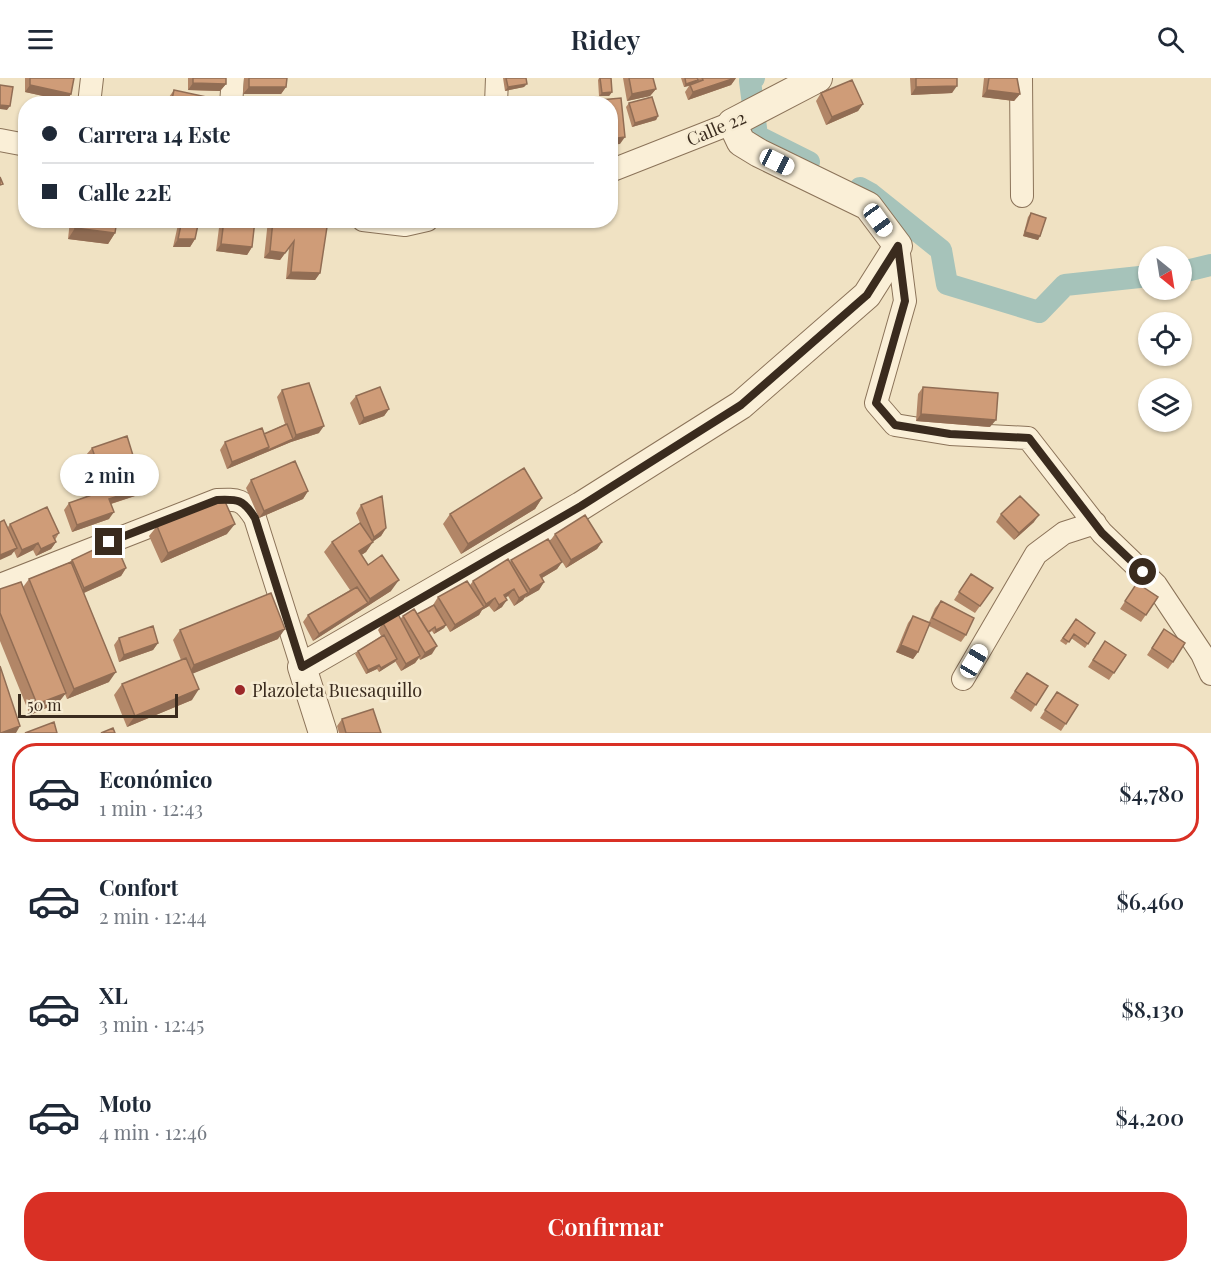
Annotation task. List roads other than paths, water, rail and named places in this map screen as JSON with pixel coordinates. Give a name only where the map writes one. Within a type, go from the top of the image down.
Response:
[{"type":"street","points":[[90,96],[92,78]]},
{"type":"street","points":[[232,96],[233,78]]},
{"type":"street","points":[[496,96],[497,78]]},
{"type":"street","name":"Calle 22","points":[[618,167],[818,78]]},
{"type":"street","points":[[1021,78],[1022,196]]},
{"type":"street","points":[[764,102],[741,142],[868,207],[898,246],[905,301],[876,403],[895,425],[950,434],[1029,438],[1095,524],[1156,585],[1202,654],[1211,674]]},
{"type":"street","points":[[0,140],[18,144]]},
{"type":"street","points":[[302,667],[581,506],[741,405],[867,295],[898,246]]},
{"type":"street","points":[[0,585],[217,500],[236,499],[247,505],[255,518],[323,733]]},
{"type":"street","points":[[963,679],[1036,554],[1064,532],[1095,524]]},
{"type":"waterway","points":[[754,78],[750,81],[757,136],[809,162]]},
{"type":"waterway","points":[[860,188],[871,194],[941,250],[947,284],[1039,312],[1065,285],[1138,277]]},
{"type":"waterway","points":[[1192,270],[1211,265]]},
{"type":"place","name":"Plazoleta Buesaquillo","points":[[240,690]]}]
